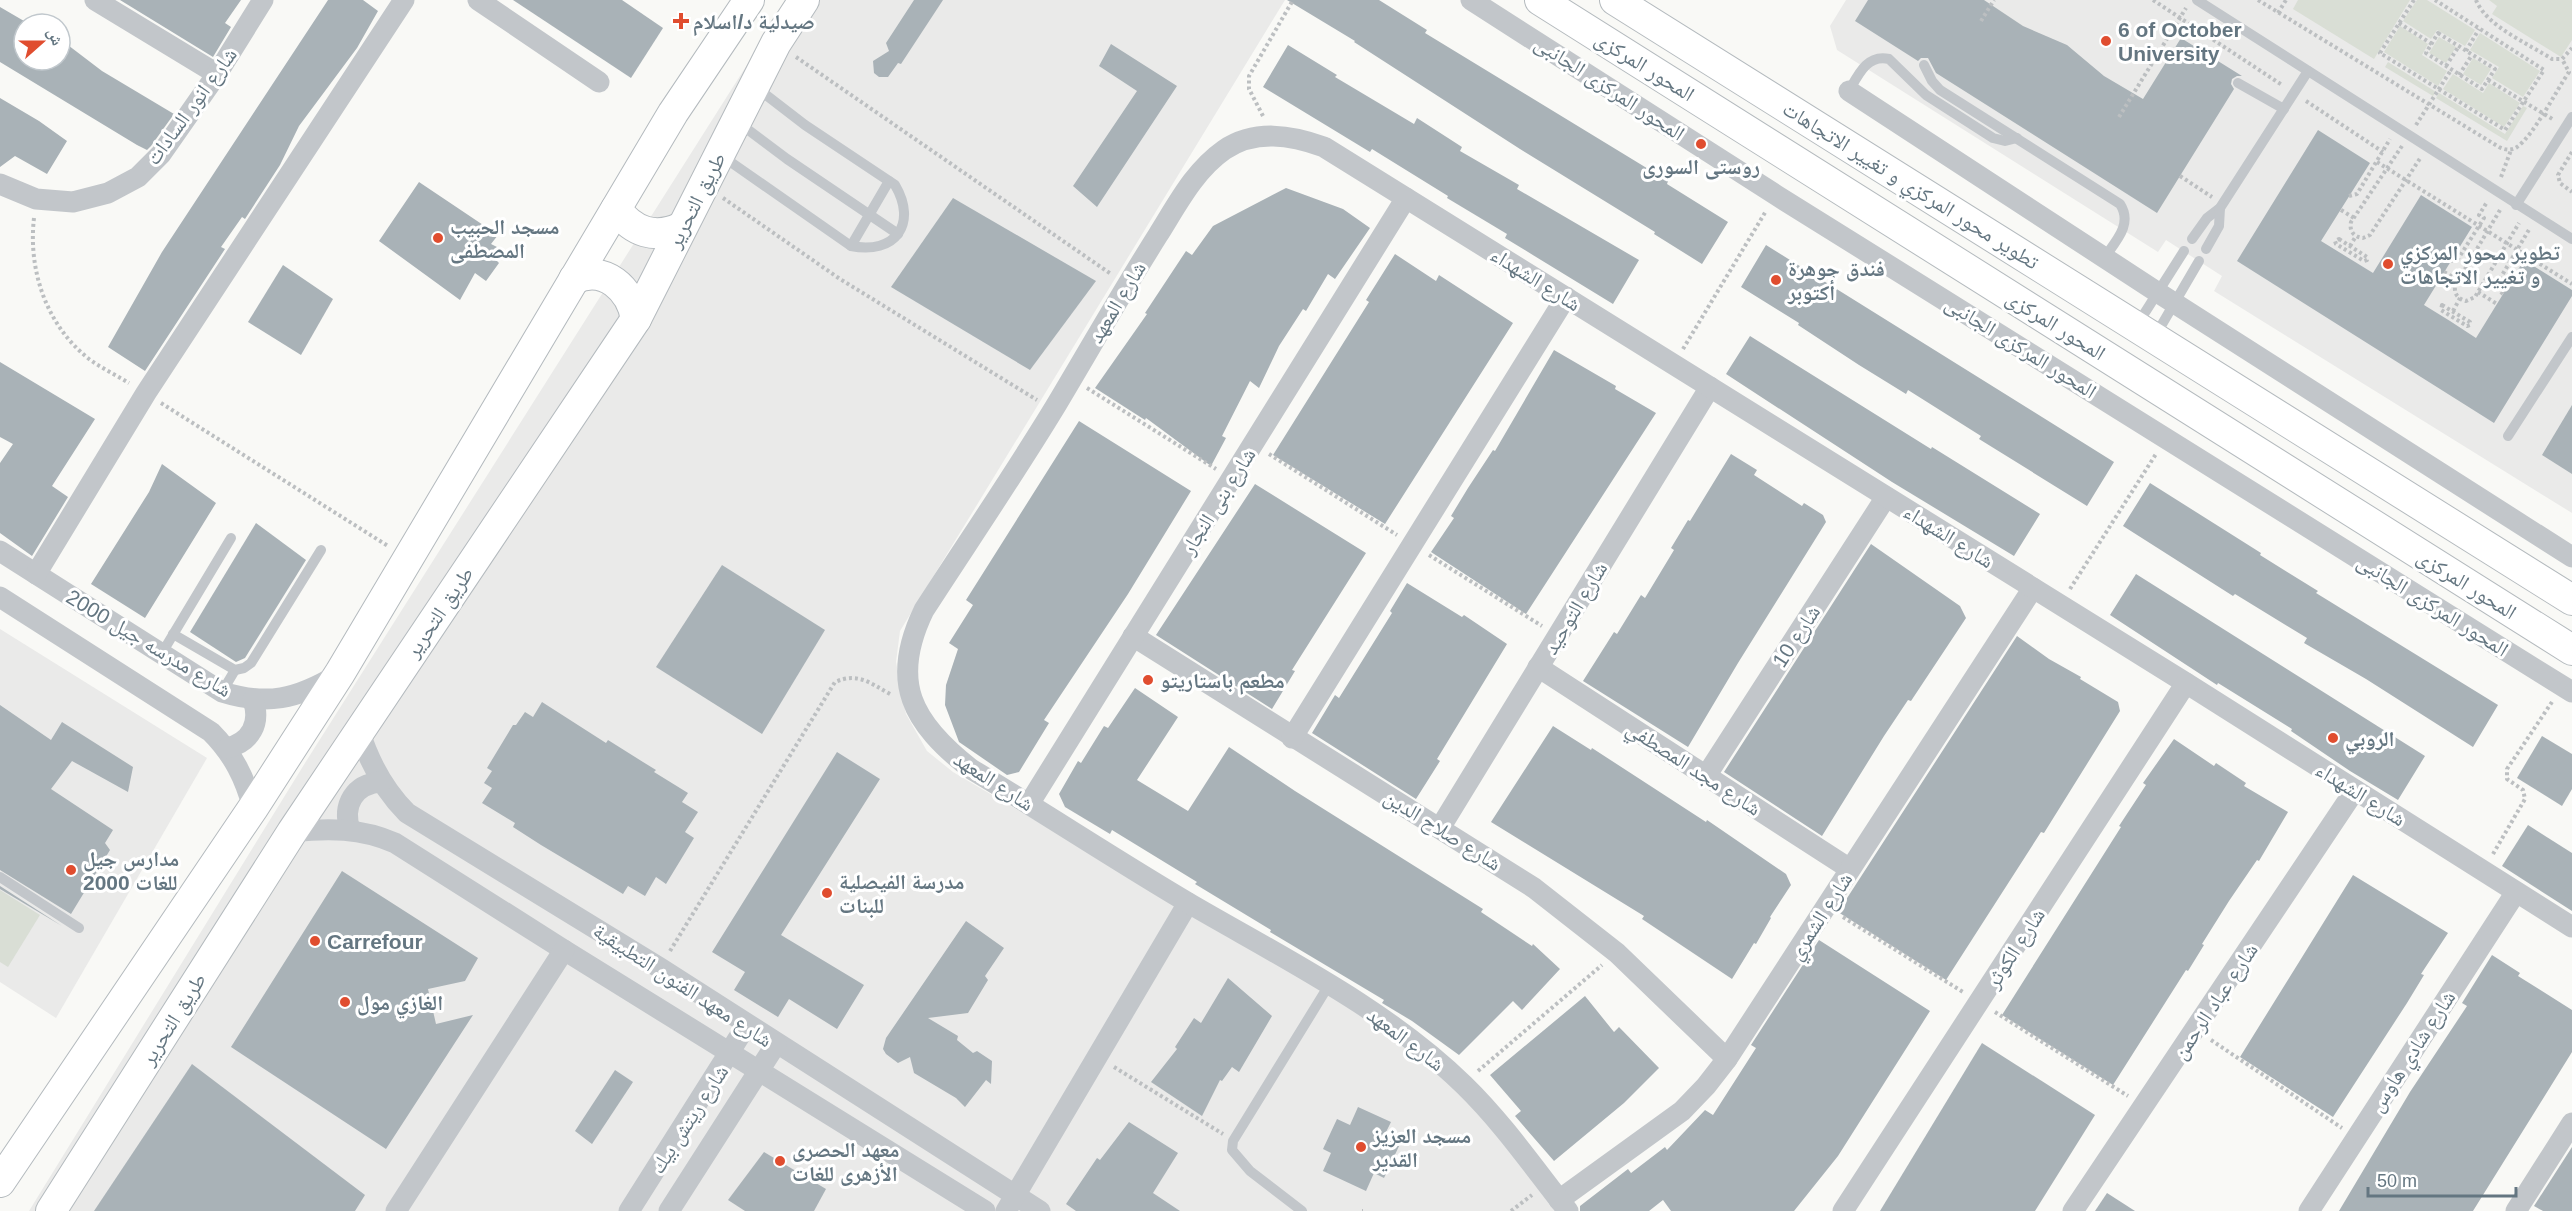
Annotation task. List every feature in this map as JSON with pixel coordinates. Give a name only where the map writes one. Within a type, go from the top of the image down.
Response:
[{"type":"street","points":[[95,0],[217,74]]},
{"type":"street","name":"شارع انور السادات","points":[[0,184],[36,199],[73,202],[108,193],[138,177],[161,154],[217,74],[263,0]]},
{"type":"street","points":[[36,574],[146,393],[404,0]]},
{"type":"street","points":[[478,0],[599,82]]},
{"type":"street","points":[[0,1182],[253,808],[340,673],[673,113],[749,0]]},
{"type":"street","name":"طريق التحرير","points":[[51,1211],[292,832],[636,319],[776,43],[804,0]]},
{"type":"street","name":"المحور المركزى الجانبى","points":[[1471,0],[1776,195],[2567,689]]},
{"type":"street","name":"المحور المركزى","points":[[1540,0],[2572,650]]},
{"type":"street","name":"تطوير محور المركزي و تغيير الاتجاهات","points":[[1615,0],[2572,600]]},
{"type":"street","points":[[1849,92],[2165,298],[2572,556]]},
{"type":"street","name":"شارع المعهد","points":[[1324,147],[1300,138],[1275,135],[1249,139],[1226,148],[1206,164],[1190,184],[1126,284],[1053,410],[924,610],[913,633],[908,657],[908,682],[915,707],[927,729],[944,747],[971,769],[1188,903],[1377,1015],[1463,1084],[1524,1152],[1563,1205]]},
{"type":"street","name":"شارع الشهداء","points":[[1324,147],[2186,683],[2572,927]]},
{"type":"street","name":"شارع بنى النجار","points":[[1029,804],[1406,198]]},
{"type":"street","points":[[616,209],[629,223],[648,232],[669,234],[682,227]]},
{"type":"street","points":[[574,279],[592,274],[611,280],[626,292],[631,300],[636,319]]},
{"type":"street","points":[[1292,738],[1566,297]]},
{"type":"street","name":"شارع التوحيد","points":[[1440,828],[1710,387]]},
{"type":"street","name":"شارع 10","points":[[1706,776],[1886,497]]},
{"type":"street","name":"شارع مدرسه جيل 2000","points":[[0,551],[222,692],[253,700],[290,697],[308,691],[340,673]]},
{"type":"street","name":"شارع الشمري","points":[[1563,1205],[1682,1111],[1727,1059],[2033,588]]},
{"type":"street","name":"شارع مدرسه جيل 2000","points":[[0,597],[202,724],[227,748],[243,776],[253,808]]},
{"type":"street","name":"شارع صلاح الدين","points":[[1133,636],[1534,888],[1617,953],[1727,1059]]},
{"type":"street","name":"شارع مجد المصطفي","points":[[1538,668],[1850,869]]},
{"type":"street","name":"شارع الكوثر","points":[[1843,1211],[2186,683]]},
{"type":"street","points":[[227,748],[243,742],[250,735],[256,718],[253,700]]},
{"type":"street","name":"شارع معهد الفنون التطبيقية","points":[[359,730],[373,768],[381,782],[407,813],[660,968],[1011,1203],[1040,1211]]},
{"type":"street","points":[[350,830],[347,813],[352,797],[365,786],[381,782]]},
{"type":"street","name":"شارع عباد الرحمن","points":[[2073,1211],[2355,790]]},
{"type":"street","name":"شارع معهد الفنون التطبيقية","points":[[292,832],[350,830],[366,832],[395,843],[983,1210]]},
{"type":"street","name":"شارع شادي هاوس","points":[[2309,1211],[2517,892]]},
{"type":"street","points":[[1011,1203],[1188,903]]},
{"type":"street","points":[[396,1211],[564,950]]},
{"type":"street","name":"شارع ريتش بيك","points":[[629,1211],[732,1052],[746,1026]]},
{"type":"street","name":"شارع ريتش بيك","points":[[669,1211],[776,1044]]},
{"type":"street","points":[[2516,1211],[2572,1123]]},
{"type":"lane","points":[[2197,0],[2572,239]]},
{"type":"lane","points":[[1849,92],[1859,73],[1871,60],[1889,59],[1926,95],[1993,138],[2005,141],[2017,138]]},
{"type":"lane","points":[[1924,65],[1932,81],[1940,90],[2120,204],[2124,210],[2125,225],[2104,258]]},
{"type":"lane","points":[[2192,239],[2207,218],[2221,206],[2308,71]]},
{"type":"lane","points":[[2238,83],[2284,109]]},
{"type":"lane","points":[[719,154],[851,246],[868,250],[877,248],[885,245],[898,234],[905,218],[904,200],[895,185],[805,125],[754,86]]},
{"type":"lane","points":[[2512,202],[2572,117]]},
{"type":"lane","points":[[736,121],[787,159],[898,234]]},
{"type":"lane","points":[[851,246],[889,181]]},
{"type":"lane","points":[[2206,249],[2219,226],[2221,206]]},
{"type":"lane","points":[[2145,332],[2165,298],[2184,251]]},
{"type":"lane","points":[[2145,332],[2165,298],[2199,261]]},
{"type":"lane","points":[[2508,436],[2572,338]]},
{"type":"lane","points":[[162,653],[231,538]]},
{"type":"lane","points":[[173,634],[235,670],[244,668],[251,663],[321,550]]},
{"type":"lane","points":[[222,692],[235,670]]},
{"type":"lane","points":[[0,877],[79,928]]},
{"type":"lane","points":[[1302,1211],[1250,1171],[1232,1150],[1233,1141],[1329,985]]},
{"type":"path","points":[[1275,135],[1254,101],[1249,89],[1250,76],[1293,0]]},
{"type":"path","points":[[1982,21],[1994,0]]},
{"type":"path","points":[[2153,0],[2383,152]]},
{"type":"path","points":[[2119,117],[2191,0]]},
{"type":"path","points":[[2258,0],[2499,147],[2511,150],[2519,146],[2529,134],[2569,72],[2562,59]]},
{"type":"path","points":[[2278,13],[2286,0]]},
{"type":"path","points":[[2414,0],[2380,53],[2505,130],[2544,70],[2435,0]]},
{"type":"path","points":[[2476,0],[2481,11],[2493,22],[2552,58],[2562,59]]},
{"type":"path","points":[[2399,23],[2432,44]]},
{"type":"path","points":[[2466,51],[2479,29]]},
{"type":"path","points":[[2438,33],[2459,46],[2494,69],[2482,89],[2426,53],[2438,33]]},
{"type":"path","points":[[776,43],[1126,284]]},
{"type":"path","points":[[2446,66],[2459,46]]},
{"type":"path","points":[[2562,59],[2572,48]]},
{"type":"path","points":[[2459,75],[2472,54]]},
{"type":"path","points":[[2427,148],[2370,235],[2363,238],[2356,236],[2350,226],[2354,218],[2451,70]]},
{"type":"path","points":[[2488,80],[2566,127]]},
{"type":"path","points":[[2349,196],[2356,194],[2397,129]]},
{"type":"path","points":[[2451,261],[2458,259],[2484,218],[2479,215],[2506,168],[2511,150]]},
{"type":"path","points":[[2572,152],[2558,175],[2560,183],[2572,192]]},
{"type":"path","points":[[2377,162],[2572,284]]},
{"type":"path","points":[[2180,176],[2221,206]]},
{"type":"path","points":[[704,184],[840,279],[1053,410]]},
{"type":"path","points":[[1674,365],[1776,195]]},
{"type":"path","points":[[36,199],[31,243],[38,286],[58,326],[89,358],[408,558]]},
{"type":"path","points":[[2460,298],[2455,288],[2458,280],[2488,231],[2512,202]]},
{"type":"path","points":[[2341,210],[2354,218]]},
{"type":"path","points":[[2460,298],[2469,300],[2478,292],[2507,243],[2531,214]]},
{"type":"path","points":[[2503,294],[2497,288],[2498,282],[2517,250],[2531,214]]},
{"type":"path","points":[[2350,246],[2356,236]]},
{"type":"path","points":[[2339,239],[2350,246],[2367,257],[2367,260],[2364,261],[2336,244],[2335,241],[2339,239]]},
{"type":"path","points":[[2444,272],[2458,280]]},
{"type":"path","points":[[2478,292],[2497,304]]},
{"type":"path","points":[[2453,311],[2460,298]]},
{"type":"path","points":[[2443,305],[2453,311],[2470,322],[2470,325],[2467,326],[2441,310],[2440,307],[2443,305]]},
{"type":"path","points":[[1072,378],[1232,479]]},
{"type":"path","points":[[2060,605],[2166,438]]},
{"type":"path","points":[[660,968],[835,682],[847,676],[860,678],[915,707]]},
{"type":"path","points":[[2483,871],[2525,800],[2523,790],[2507,779],[2506,769],[2567,689]]},
{"type":"path","points":[[1463,1084],[1617,953]]},
{"type":"path","points":[[2195,1030],[2356,1137]]},
{"type":"path","points":[[1098,1056],[1233,1141]]},
{"type":"shaded area","points":[[788,0],[1285,0],[900,631],[896,662],[906,714],[927,751],[953,772],[1382,1024],[1461,1090],[1561,1211],[29,1211],[305,763]]},
{"type":"shaded area","name":"تطوير محور المركزي و تغيير الاتجاهات","points":[[1846,0],[2572,0],[2572,513],[2214,291],[2222,276],[2166,240],[2158,252],[1837,50],[1830,26]]},
{"type":"shaded area","points":[[2298,0],[2410,0],[2374,59],[2293,9]]},
{"type":"shaded area","points":[[2417,0],[2427,0],[2475,30],[2465,46],[2437,30],[2431,39],[2403,21]]},
{"type":"shaded area","points":[[2489,0],[2572,0],[2572,40],[2561,57],[2492,14],[2497,6]]},
{"type":"shaded area","points":[[2400,26],[2428,44],[2422,55],[2447,71],[2438,86],[2384,52]]},
{"type":"shaded area","points":[[2480,33],[2540,71],[2523,97],[2492,78],[2499,67],[2470,50]]},
{"type":"shaded area","points":[[2439,37],[2456,47],[2446,63],[2429,53]]},
{"type":"shaded area","points":[[2473,58],[2491,69],[2481,85],[2463,74]]},
{"type":"shaded area","points":[[2388,62],[2436,92],[2433,96],[2385,67]]},
{"type":"shaded area","points":[[2453,74],[2483,93],[2489,83],[2520,103],[2504,127],[2443,89]]},
{"type":"shaded area","points":[[2439,93],[2505,134],[2523,106],[2527,108],[2507,141],[2436,98]]},
{"type":"shaded area","name":"مدارس جيل 2000 للغات","points":[[0,629],[207,758],[56,1018],[0,982]]},
{"type":"shaded area","points":[[0,890],[40,915],[8,967],[0,962]]},
{"type":"building","points":[[120,0],[241,0],[225,23],[231,27],[213,57]]},
{"type":"building","points":[[328,0],[363,0],[378,11],[357,48],[299,126],[280,165],[245,219],[242,217],[221,247],[225,249],[145,371],[108,347],[162,252]]},
{"type":"building","points":[[513,0],[622,0],[663,28],[631,78]]},
{"type":"building","points":[[914,0],[943,0],[901,64],[898,63],[888,77],[879,77],[874,73],[873,61],[889,51],[886,43]]},
{"type":"building","points":[[1287,0],[1379,0],[1427,30],[1425,33],[1668,181],[1667,184],[1728,222],[1702,264],[1355,41]]},
{"type":"building","points":[[1868,0],[1984,0],[2023,26],[2067,45],[2104,76],[2143,99],[2181,38],[2242,76],[2232,79],[2231,84],[2234,89],[2157,213],[1936,73],[1928,58],[1921,58],[1918,61],[1855,21]]},
{"type":"building","points":[[0,7],[12,14],[12,69],[0,62]]},
{"type":"building","points":[[1111,44],[1177,86],[1097,207],[1073,186],[1137,91],[1099,66]]},
{"type":"building","points":[[1288,45],[1337,75],[1335,77],[1414,124],[1417,118],[1462,147],[1460,151],[1519,185],[1517,189],[1639,260],[1613,304],[1505,238],[1507,234],[1447,198],[1448,196],[1372,149],[1370,152],[1263,87]]},
{"type":"building","points":[[72,48],[102,71],[174,114],[147,150],[17,72],[72,72]]},
{"type":"building","points":[[0,98],[67,141],[47,174],[15,156],[0,167]]},
{"type":"building","points":[[2318,130],[2370,163],[2321,241],[2373,273],[2421,195],[2472,227],[2424,305],[2476,338],[2524,260],[2572,290],[2572,296],[2494,423],[2237,261]]},
{"type":"building","name":"مسجد الحبيب المصطفى","points":[[419,182],[498,235],[491,244],[501,249],[495,259],[499,263],[486,281],[475,273],[460,300],[379,241]]},
{"type":"building","points":[[1286,188],[1343,209],[1370,228],[1335,279],[1328,274],[1306,311],[1303,309],[1279,346],[1259,388],[1250,381],[1222,436],[1226,438],[1211,466],[1146,418],[1145,420],[1095,388],[1147,314],[1145,313],[1186,251],[1192,255],[1213,226]]},
{"type":"building","points":[[953,198],[1096,281],[1030,370],[891,287]]},
{"type":"building","points":[[1766,245],[2114,462],[2087,506],[1979,439],[1981,436],[1908,390],[1906,394],[1859,365],[1798,325],[1799,323],[1741,287]]},
{"type":"building","points":[[1395,254],[1436,281],[1439,275],[1513,323],[1385,524],[1273,455],[1369,302],[1366,300]]},
{"type":"building","points":[[283,265],[333,299],[301,355],[248,322]]},
{"type":"building","points":[[1750,336],[2040,514],[2014,556],[1892,482],[1726,374]]},
{"type":"building","points":[[1554,350],[1616,386],[1615,389],[1656,413],[1526,614],[1431,552],[1454,518],[1451,516],[1468,488],[1493,450],[1495,451]]},
{"type":"building","points":[[0,362],[95,419],[52,486],[68,497],[32,556],[0,533],[0,463],[13,444],[0,437]]},
{"type":"building","points":[[2572,405],[2572,474],[2542,455]]},
{"type":"building","points":[[1079,421],[1191,491],[1128,594],[1044,720],[1049,723],[1019,772],[1007,775],[959,742],[945,705],[946,685],[958,649],[949,643],[973,605],[966,600]]},
{"type":"building","points":[[1731,454],[1757,470],[1754,475],[1802,506],[1804,503],[1823,515],[1826,522],[1688,747],[1583,681],[1614,632],[1617,634],[1641,595],[1645,598],[1674,550],[1671,548]]},
{"type":"building","points":[[162,464],[216,503],[145,618],[91,584],[149,492]]},
{"type":"building","points":[[2150,483],[2261,553],[2260,555],[2318,591],[2316,593],[2498,705],[2473,747],[2366,679],[2304,643],[2307,638],[2235,594],[2233,596],[2123,526]]},
{"type":"building","points":[[1255,484],[1366,553],[1292,670],[1295,671],[1272,709],[1156,635]]},
{"type":"building","points":[[256,523],[306,560],[245,658],[236,662],[190,632]]},
{"type":"building","points":[[1871,544],[1960,606],[1966,618],[1911,701],[1908,700],[1884,736],[1822,836],[1724,772]]},
{"type":"building","points":[[722,565],[825,630],[762,734],[656,667]]},
{"type":"building","points":[[2136,574],[2425,756],[2398,800],[2350,771],[2291,731],[2292,729],[2218,683],[2217,685],[2110,615]]},
{"type":"building","points":[[1407,583],[1462,617],[1464,615],[1507,644],[1437,759],[1440,761],[1416,799],[1312,733],[1335,695],[1339,698],[1392,613],[1390,611]]},
{"type":"building","points":[[2017,636],[2118,702],[2120,711],[2044,833],[2041,832],[1946,980],[1838,912]]},
{"type":"building","points":[[1135,688],[1178,717],[1137,780],[1188,811],[1229,747],[1483,909],[1481,912],[1532,946],[1533,944],[1560,969],[1522,1010],[1513,1001],[1459,1055],[1412,1021],[1382,1003],[1384,1000],[1270,932],[1271,930],[1195,884],[1197,882],[1112,830],[1110,834],[1065,807],[1059,794],[1078,761],[1081,763],[1104,726],[1108,728]]},
{"type":"building","points":[[542,702],[606,743],[608,740],[688,793],[682,802],[698,812],[685,832],[694,838],[666,884],[656,877],[645,896],[628,886],[623,894],[513,827],[515,823],[482,803],[492,788],[484,783],[492,771],[487,768],[513,725],[516,725],[525,712],[533,717]]},
{"type":"building","points":[[0,705],[51,740],[62,722],[133,767],[128,792],[72,761],[51,789],[113,830],[105,843],[110,850],[71,914],[0,870]]},
{"type":"building","points":[[1553,726],[1591,750],[1592,748],[1706,822],[1707,820],[1786,874],[1791,885],[1732,979],[1642,919],[1644,916],[1491,822]]},
{"type":"building","points":[[2542,736],[2572,754],[2572,789],[2562,806],[2517,778]]},
{"type":"building","points":[[2174,739],[2214,766],[2216,763],[2246,783],[2244,786],[2288,812],[2259,861],[2257,860],[2229,901],[2188,971],[2186,970],[2113,1085],[2002,1015],[2121,827],[2119,826],[2146,785],[2143,783]]},
{"type":"building","points":[[837,752],[880,779],[781,935],[864,985],[837,1029],[789,999],[778,1017],[734,990],[745,972],[712,952]]},
{"type":"building","points":[[2528,825],[2572,853],[2572,911],[2502,866]]},
{"type":"building","name":"الغازي مول","points":[[342,871],[478,958],[465,981],[428,989],[436,1024],[473,1015],[386,1149],[231,1047]]},
{"type":"building","points":[[2353,875],[2448,933],[2421,974],[2424,975],[2407,1003],[2333,1117],[2240,1057]]},
{"type":"building","points":[[0,886],[62,926],[0,889]]},
{"type":"building","points":[[966,921],[1004,948],[985,976],[988,980],[968,1013],[928,1018],[958,1036],[957,1040],[973,1053],[977,1051],[992,1061],[991,1084],[986,1080],[965,1107],[956,1098],[914,1073],[910,1057],[898,1063],[883,1049],[886,1038]]},
{"type":"building","points":[[1819,940],[1930,1011],[1838,1156],[1794,1211],[1671,1211],[1663,1200],[1649,1211],[1580,1211],[1580,1206],[1628,1169],[1631,1173],[1665,1147],[1667,1150],[1705,1110],[1713,1115],[1756,1048],[1751,1045]]},
{"type":"building","points":[[2492,955],[2520,973],[2518,976],[2572,1010],[2572,1052],[2473,1211],[2339,1211],[2410,1092],[2467,1006],[2462,1003]]},
{"type":"building","points":[[1228,978],[1272,1016],[1239,1072],[1232,1067],[1222,1081],[1220,1080],[1202,1116],[1151,1082],[1177,1049],[1175,1047],[1194,1018],[1201,1023]]},
{"type":"building","points":[[1585,996],[1614,1032],[1619,1027],[1659,1068],[1624,1103],[1554,1161],[1515,1116],[1521,1111],[1490,1075]]},
{"type":"building","points":[[1982,1043],[2095,1115],[2035,1211],[1880,1211]]},
{"type":"building","points":[[192,1064],[365,1195],[355,1211],[94,1211]]},
{"type":"building","points":[[615,1070],[633,1082],[592,1144],[575,1131]]},
{"type":"building","name":"مسجد العزيز القدير","points":[[1358,1107],[1391,1122],[1385,1134],[1396,1139],[1395,1141],[1400,1144],[1384,1178],[1374,1173],[1366,1191],[1323,1171],[1331,1153],[1323,1149],[1337,1119],[1350,1125]]},
{"type":"building","points":[[1129,1122],[1178,1153],[1153,1193],[1180,1211],[1076,1211],[1066,1204],[1097,1158],[1100,1160]]},
{"type":"building","points":[[2572,1147],[2572,1211],[2543,1211],[2534,1206]]},
{"type":"building","points":[[764,1152],[826,1189],[814,1211],[745,1211],[728,1200]]},
{"type":"building","points":[[2107,1193],[2135,1211],[2095,1211]]},
{"type":"place","name":"صيدلية د/اسلام","points":[[681,21]]},
{"type":"place","name":"6 of October University","points":[[2106,41]]},
{"type":"place","name":"روستى السورى","points":[[1701,144]]},
{"type":"place","name":"مسجد الحبيب المصطفى","points":[[438,238]]},
{"type":"place","name":"تطوير محور المركزي و تغيير الاتجاهات","points":[[2388,264]]},
{"type":"place","name":"فندق جوهرة أكتوبر","points":[[1776,280]]},
{"type":"place","name":"مطعم باستاريتو","points":[[1148,680]]},
{"type":"place","name":"الروبي","points":[[2333,738]]},
{"type":"place","name":"مدارس جيل 2000 للغات","points":[[71,870]]},
{"type":"place","name":"مدرسة الفيصلية للبنات","points":[[827,893]]},
{"type":"place","name":"Carrefour","points":[[315,941]]},
{"type":"place","name":"الغازي مول","points":[[345,1002]]},
{"type":"place","name":"مسجد العزيز القدير","points":[[1361,1147]]},
{"type":"place","name":"معهد الحصرى الأزهرى للغات","points":[[780,1161]]}]
